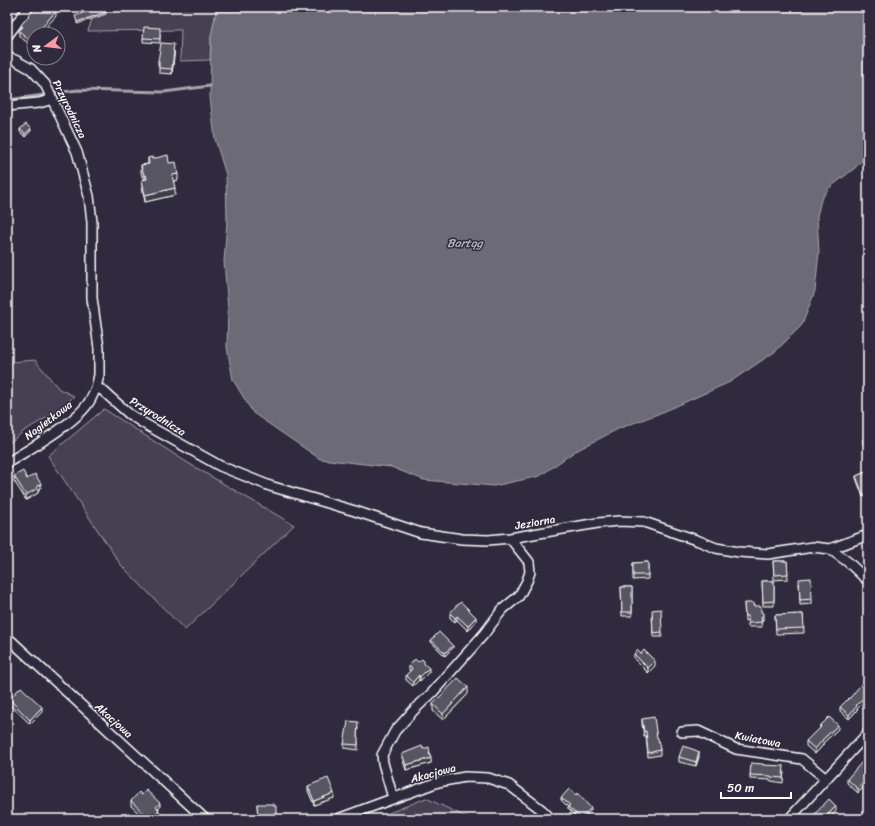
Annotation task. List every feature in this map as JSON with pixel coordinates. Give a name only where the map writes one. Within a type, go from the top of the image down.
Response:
[{"type":"street","points":[[7,36],[29,7]]},
{"type":"street","name":"Przyrodnicza","points":[[7,57],[31,69],[45,84],[77,152],[88,196],[92,222],[92,298],[99,348],[99,375],[96,388],[102,390],[129,414],[176,442],[220,466],[270,486],[421,533],[462,539],[510,538]]},
{"type":"street","points":[[7,106],[39,103],[53,99]]},
{"type":"street","name":"Nagietkowa","points":[[7,464],[73,419],[88,403],[96,388]]},
{"type":"street","name":"Jeziorna","points":[[393,798],[382,755],[395,731],[432,693],[484,634],[502,610],[510,605],[519,596],[527,581],[530,572],[529,562],[510,538],[598,523],[619,521],[649,524],[716,548],[739,552],[768,554],[814,547],[830,549]]},
{"type":"street","points":[[830,549],[868,535]]},
{"type":"street","points":[[830,549],[848,562],[868,581]]},
{"type":"street","name":"Akacjowa","points":[[7,637],[205,819]]},
{"type":"street","name":"Kwiatowa","points":[[682,732],[698,731],[736,749],[802,759],[826,780]]},
{"type":"street","points":[[789,819],[868,733]]},
{"type":"street","name":"Akacjowa","points":[[338,819],[438,782],[465,776],[488,778],[510,785],[551,819]]},
{"type":"shaded area","points":[[96,7],[217,7],[211,37],[210,60],[180,61],[181,30],[88,31]]},
{"type":"shaded area","points":[[35,360],[59,389],[74,396],[63,408],[24,431],[7,445],[7,367],[12,362]]},
{"type":"shaded area","points":[[104,409],[188,463],[294,525],[185,630],[121,565],[48,456]]},
{"type":"shaded area","points":[[426,798],[470,819],[374,819]]},
{"type":"water","name":"Bartąg","points":[[217,7],[868,7],[868,154],[855,168],[828,189],[821,200],[817,216],[819,252],[815,291],[802,325],[776,351],[730,382],[663,412],[618,429],[574,452],[540,476],[494,486],[424,480],[391,467],[320,459],[253,413],[233,380],[227,347],[228,309],[224,262],[227,221],[226,175],[215,139],[210,97],[211,37]]},
{"type":"building","points":[[36,7],[50,7],[56,11],[43,26],[26,26],[26,37],[19,31],[23,27],[21,25]]},
{"type":"building","points":[[98,7],[104,7],[106,12],[77,22],[75,16]]},
{"type":"building","points":[[144,27],[160,28],[160,39],[143,38]]},
{"type":"building","points":[[161,43],[174,44],[172,69],[159,68],[158,61]]},
{"type":"building","points":[[26,124],[31,129],[25,134],[20,129]]},
{"type":"building","points":[[168,155],[169,163],[176,162],[178,174],[172,175],[175,188],[145,195],[142,180],[147,179],[141,165],[149,164],[148,158],[152,157],[152,159]]},
{"type":"building","points":[[868,438],[868,453],[863,439]]},
{"type":"building","points":[[23,471],[27,479],[35,474],[41,484],[37,486],[38,488],[26,495],[14,476]]},
{"type":"building","points":[[866,472],[868,476],[868,493],[863,495],[856,476]]},
{"type":"building","points":[[773,561],[787,561],[788,574],[774,575]]},
{"type":"building","points":[[648,562],[648,575],[633,575],[633,563]]},
{"type":"building","points":[[811,578],[812,599],[800,600],[799,579]]},
{"type":"building","points":[[762,581],[774,581],[774,601],[763,602]]},
{"type":"building","points":[[621,587],[632,587],[632,612],[622,612]]},
{"type":"building","points":[[461,602],[476,617],[468,626],[457,616],[455,618],[450,613]]},
{"type":"building","points":[[744,603],[754,603],[753,606],[761,606],[761,612],[763,613],[761,617],[762,622],[748,623],[748,616],[745,616]]},
{"type":"building","points":[[661,609],[662,632],[653,633],[652,610]]},
{"type":"building","points":[[803,614],[804,628],[776,629],[775,615]]},
{"type":"building","points":[[439,632],[453,646],[445,653],[431,640]]},
{"type":"building","points":[[637,650],[641,654],[644,650],[655,661],[648,668],[634,654]]},
{"type":"building","points":[[415,659],[418,662],[422,659],[424,664],[429,668],[420,677],[419,675],[413,682],[406,675],[412,669],[409,666]]},
{"type":"building","points":[[458,678],[468,687],[443,714],[433,704]]},
{"type":"building","points":[[863,682],[868,687],[868,694],[856,705],[857,706],[849,715],[840,707],[850,698]]},
{"type":"building","points":[[21,687],[42,707],[30,720],[9,699]]},
{"type":"building","points":[[654,717],[660,750],[648,753],[646,731],[644,732],[642,719]]},
{"type":"building","points":[[829,717],[838,725],[815,749],[806,741]]},
{"type":"building","points":[[348,721],[358,722],[358,745],[344,744]]},
{"type":"building","points":[[422,746],[423,749],[429,747],[431,758],[406,765],[402,754]]},
{"type":"building","points":[[683,746],[699,752],[696,762],[679,757]]},
{"type":"building","points":[[868,758],[868,783],[865,781],[858,789],[847,779],[862,762],[863,763]]},
{"type":"building","points":[[751,763],[784,766],[783,778],[750,775]]},
{"type":"building","points":[[328,778],[334,793],[314,801],[308,786]]},
{"type":"building","points":[[569,789],[576,795],[577,793],[591,808],[581,818],[568,807],[570,805],[561,798]]},
{"type":"building","points":[[146,790],[160,803],[156,807],[159,810],[151,819],[131,801],[139,792],[142,795]]},
{"type":"building","points":[[829,799],[836,806],[824,819],[810,819]]},
{"type":"building","points":[[257,804],[274,804],[274,806],[276,806],[276,813],[274,813],[274,815],[258,818]]},
{"type":"building","points":[[601,815],[604,819],[597,819]]},
{"type":"waterway","points":[[55,93],[78,90],[164,92],[210,86]]},
{"type":"waterway","points":[[7,100],[44,95]]}]
